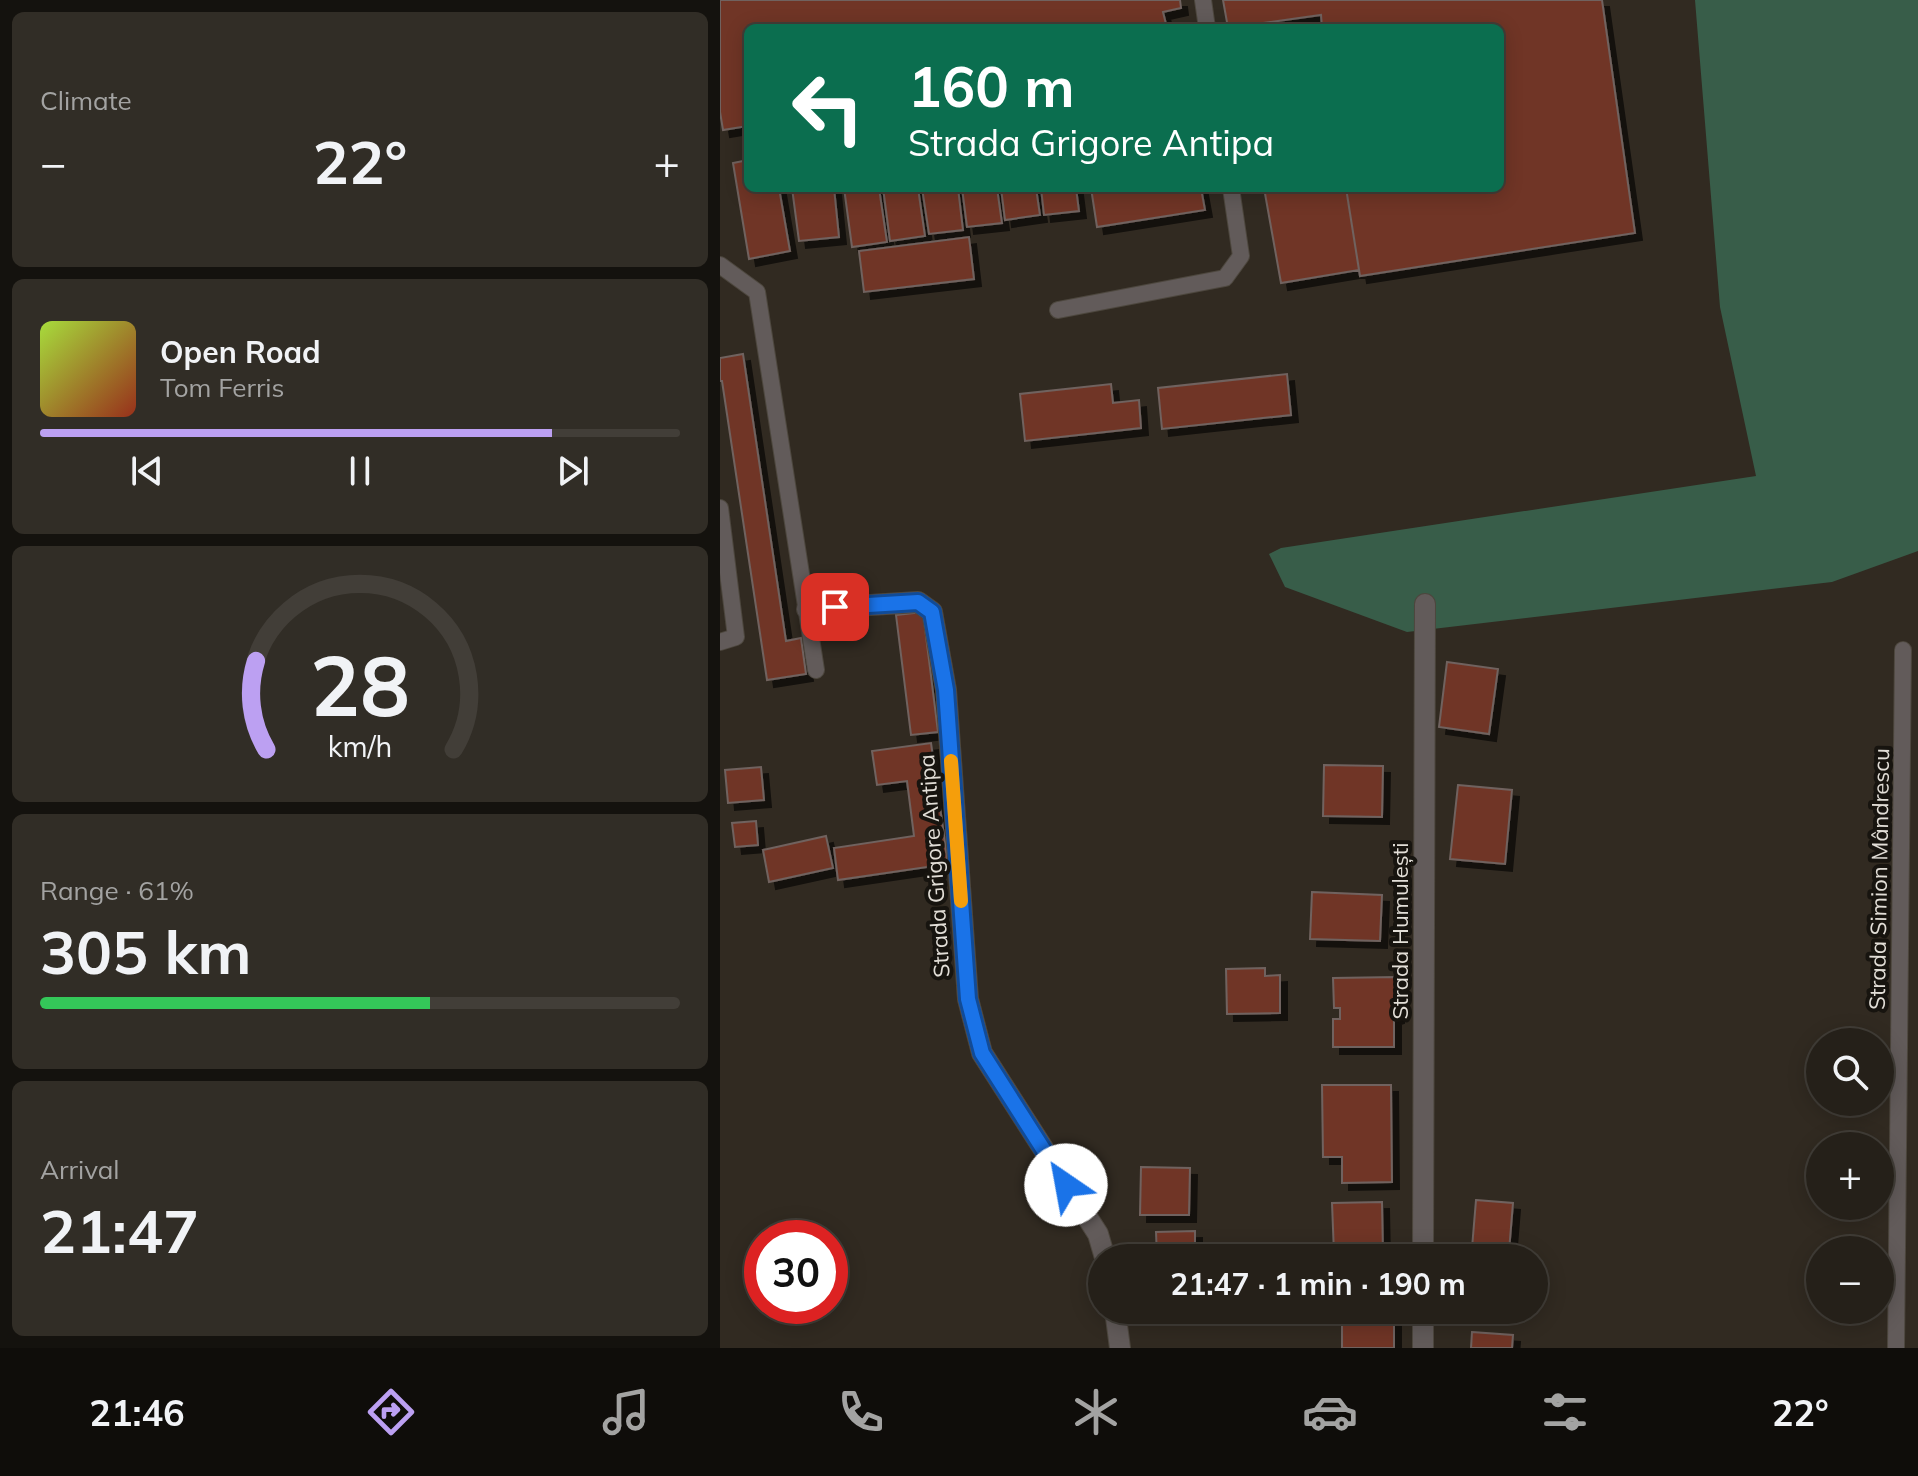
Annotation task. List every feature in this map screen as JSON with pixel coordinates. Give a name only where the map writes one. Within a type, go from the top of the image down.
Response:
[{"type":"street","name":"Strada Grigore Antipa","points":[[807,609],[918,602],[932,612],[946,690],[968,999],[982,1053],[1098,1234],[1101,1244]]},
{"type":"street","name":"Strada Humulești","points":[[1423,1244],[1425,604]]},
{"type":"street","points":[[1117,1324],[1120,1348]]},
{"type":"street","points":[[1423,1324],[1423,1348]]},
{"type":"lane","points":[[1203,0],[1206,24]]},
{"type":"lane","points":[[1058,310],[1225,278],[1241,256],[1232,192]]},
{"type":"lane","points":[[720,265],[757,292],[816,670]]},
{"type":"lane","points":[[720,508],[736,637],[720,642]]},
{"type":"lane","name":"Strada Simion Mândrescu","points":[[1896,1348],[1903,650]]},
{"type":"green space","points":[[1695,0],[1918,0],[1918,551],[1832,582],[1407,632],[1285,587],[1269,554],[1281,548],[1756,476],[1720,307]]},
{"type":"building","points":[[720,0],[1180,0],[1181,8],[1163,12],[1166,24],[744,24],[744,127],[723,130],[720,112]]},
{"type":"building","points":[[1223,0],[1602,0],[1635,233],[1360,276],[1347,192],[1504,192],[1504,24],[1322,24],[1321,15],[1257,24],[1227,24]]},
{"type":"building","points":[[744,161],[744,192],[780,192],[790,251],[749,259],[733,163]]},
{"type":"building","points":[[793,192],[834,192],[839,237],[799,241]]},
{"type":"building","points":[[845,192],[880,192],[887,242],[852,247]]},
{"type":"building","points":[[884,192],[919,192],[925,236],[890,241]]},
{"type":"building","points":[[923,192],[958,192],[963,230],[929,234]]},
{"type":"building","points":[[963,192],[998,192],[1002,223],[967,227]]},
{"type":"building","points":[[1002,192],[1037,192],[1040,215],[1005,220]]},
{"type":"building","points":[[1041,192],[1077,192],[1079,211],[1044,215]]},
{"type":"building","points":[[1092,192],[1202,192],[1205,210],[1097,227]]},
{"type":"building","points":[[1265,192],[1347,192],[1359,270],[1281,283]]},
{"type":"building","points":[[969,237],[974,279],[864,292],[859,251]]},
{"type":"building","points":[[743,354],[786,641],[801,638],[806,674],[767,680],[720,381],[720,358]]},
{"type":"building","points":[[1287,374],[1291,415],[1162,429],[1158,388]]},
{"type":"building","points":[[1111,384],[1113,403],[1139,400],[1141,428],[1025,441],[1020,394]]},
{"type":"building","points":[[923,612],[938,732],[911,735],[896,615]]},
{"type":"building","points":[[1447,662],[1498,669],[1489,734],[1439,727]]},
{"type":"building","points":[[931,743],[948,864],[838,880],[834,848],[914,836],[907,781],[877,785],[872,751]]},
{"type":"building","points":[[1324,765],[1383,766],[1382,817],[1323,816]]},
{"type":"building","points":[[761,767],[764,800],[728,803],[725,770]]},
{"type":"building","points":[[1458,785],[1512,790],[1505,864],[1450,859]]},
{"type":"building","points":[[756,821],[758,845],[735,847],[732,823]]},
{"type":"building","points":[[826,836],[833,868],[769,882],[763,850]]},
{"type":"building","points":[[1312,892],[1382,895],[1380,941],[1310,939]]},
{"type":"building","points":[[1265,968],[1265,976],[1280,975],[1280,1013],[1227,1014],[1226,969]]},
{"type":"building","points":[[1397,977],[1394,1047],[1333,1047],[1333,1019],[1340,1019],[1340,1008],[1334,1008],[1333,978]]},
{"type":"building","points":[[1322,1085],[1391,1085],[1392,1182],[1342,1183],[1342,1157],[1323,1157]]},
{"type":"building","points":[[1141,1167],[1190,1168],[1189,1215],[1140,1215]]},
{"type":"building","points":[[1476,1200],[1513,1203],[1510,1244],[1472,1244]]},
{"type":"building","points":[[1382,1202],[1383,1244],[1334,1244],[1332,1203]]},
{"type":"building","points":[[1195,1231],[1195,1244],[1156,1244],[1156,1232]]},
{"type":"building","points":[[1342,1324],[1394,1324],[1394,1348],[1342,1348]]},
{"type":"building","points":[[1472,1332],[1513,1335],[1512,1348],[1471,1348]]},
{"type":"slow traffic","points":[[951,761],[961,901]]},
{"type":"route","points":[[835,607],[918,602],[932,612],[946,690],[968,999],[982,1053],[1066,1185]]}]
